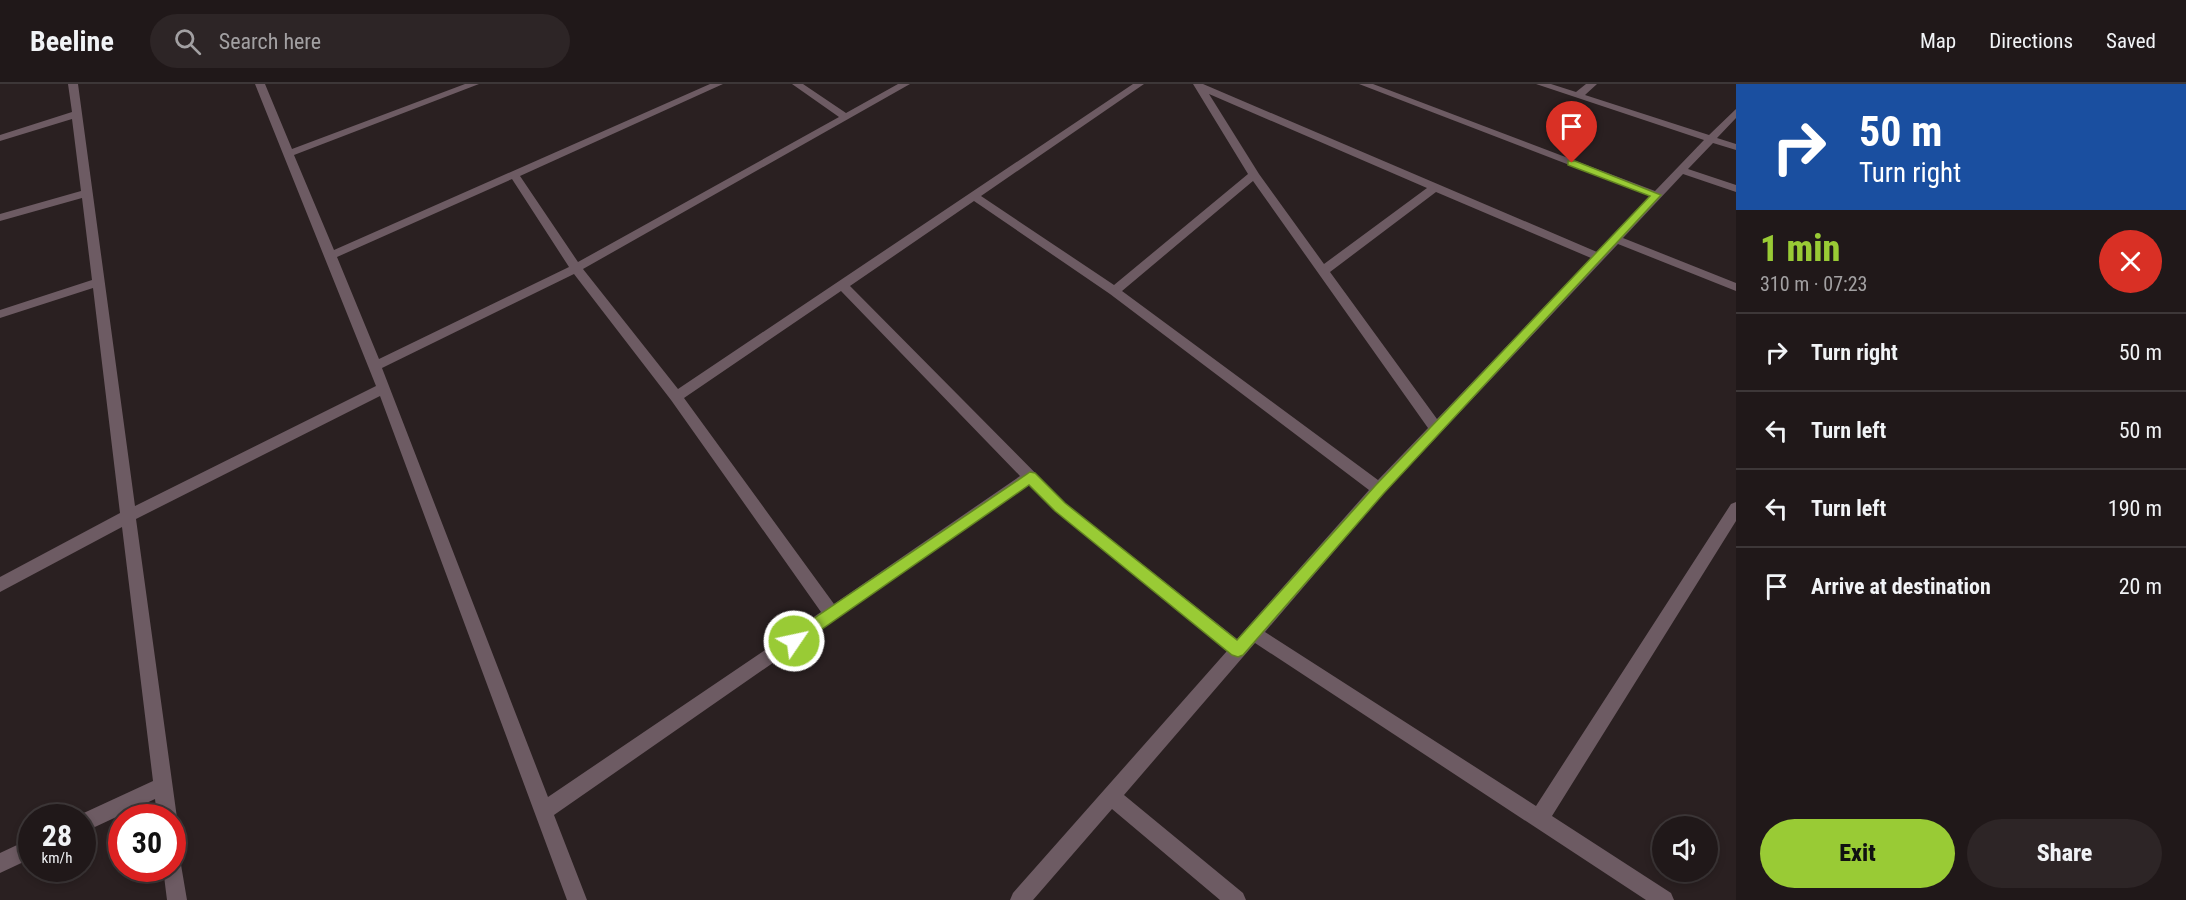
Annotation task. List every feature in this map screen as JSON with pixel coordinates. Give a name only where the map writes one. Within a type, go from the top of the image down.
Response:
[{"type":"street","points":[[73,84],[165,804]]},
{"type":"street","points":[[260,84],[332,255],[384,388],[542,812],[578,900]]},
{"type":"street","points":[[290,153],[449,88],[474,84]]},
{"type":"street","points":[[332,255],[718,84]]},
{"type":"street","points":[[796,84],[846,117]]},
{"type":"street","points":[[375,366],[576,268],[905,84]]},
{"type":"street","points":[[676,397],[1139,84]]},
{"type":"street","points":[[1364,84],[1386,87],[1656,195]]},
{"type":"street","points":[[1541,84],[1736,147]]},
{"type":"street","points":[[1578,96],[1592,84]]},
{"type":"street","points":[[1198,85],[1254,175],[1436,429]]},
{"type":"street","points":[[1198,85],[1598,257]]},
{"type":"street","points":[[1020,900],[1379,489],[1736,112]]},
{"type":"street","points":[[0,138],[77,114]]},
{"type":"street","points":[[1681,170],[1736,189]]},
{"type":"street","points":[[514,174],[576,268],[676,397],[832,614]]},
{"type":"street","points":[[1114,291],[1254,175]]},
{"type":"street","points":[[1323,271],[1435,187]]},
{"type":"street","points":[[0,218],[88,193]]},
{"type":"street","points":[[974,196],[1114,291],[1379,489]]},
{"type":"street","points":[[1616,239],[1736,287]]},
{"type":"street","points":[[0,314],[99,282]]},
{"type":"street","points":[[842,285],[1060,507],[1238,650]]},
{"type":"street","points":[[0,585],[130,515],[384,388]]},
{"type":"street","points":[[542,812],[1030,477]]},
{"type":"street","points":[[1538,820],[1736,508]]},
{"type":"street","points":[[1253,633],[1664,900]]},
{"type":"street","points":[[96,817],[163,786]]},
{"type":"street","points":[[1110,796],[1236,900]]},
{"type":"street","points":[[0,863],[18,855]]},
{"type":"street","points":[[175,882],[177,900]]},
{"type":"route","points":[[794,641],[1030,477],[1060,507],[1238,650],[1379,489],[1656,195],[1572,163]]}]
